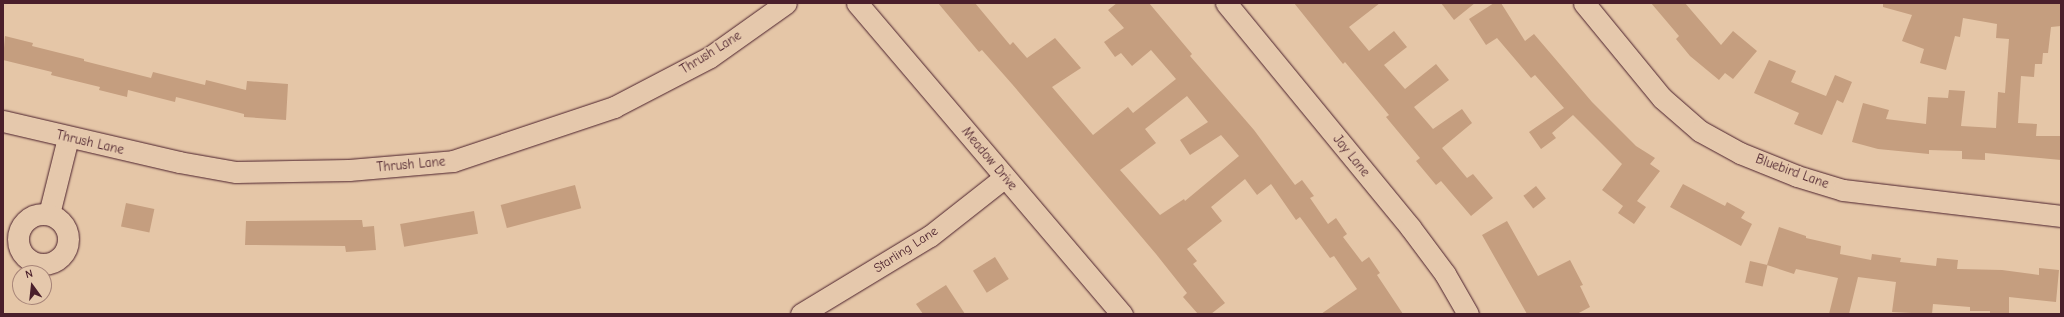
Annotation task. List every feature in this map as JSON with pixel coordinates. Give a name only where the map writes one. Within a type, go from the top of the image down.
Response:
[{"type":"street","name":"Thrush Lane","points":[[3,121],[68,138],[178,162],[236,172],[349,170],[453,161],[614,107],[710,57],[786,3]]},
{"type":"street","name":"Meadow Drive","points":[[857,3],[1122,314]]},
{"type":"street","name":"Jay Lane","points":[[1226,3],[1410,228],[1445,274],[1468,314]]},
{"type":"street","name":"Bluebird Lane","points":[[1584,3],[1662,98],[1700,131],[1740,153],[1797,176],[1843,190],[2061,216]]},
{"type":"street","points":[[49,214],[68,138]]},
{"type":"street","name":"Starling Lane","points":[[801,314],[930,236],[1005,177]]},
{"type":"building","points":[[938,3],[975,3],[1010,45],[1013,42],[1027,58],[1055,38],[1081,68],[1052,87],[1093,135],[1128,107],[1133,113],[1176,79],[1151,50],[1132,66],[1121,53],[1115,57],[1104,42],[1124,28],[1108,10],[1117,3],[1149,3],[1192,54],[1190,56],[1254,130],[1295,185],[1302,180],[1314,196],[1310,198],[1328,224],[1336,218],[1347,234],[1343,237],[1362,262],[1369,257],[1380,273],[1377,275],[1403,314],[1321,314],[1357,289],[1334,256],[1330,258],[1300,217],[1296,220],[1271,184],[1257,195],[1245,179],[1211,207],[1222,221],[1187,249],[1197,261],[1193,264],[1225,303],[1211,314],[1198,314],[1183,297],[1187,293],[1156,254],[1012,84],[982,50],[979,52]],"holes":[[[1187,96],[1208,122],[1180,140],[1190,155],[1221,135],[1239,156],[1185,201],[1184,199],[1160,215],[1120,170],[1156,143],[1145,129]]]},
{"type":"building","points":[[1294,3],[1380,3],[1349,27],[1369,51],[1394,31],[1407,47],[1384,65],[1405,89],[1436,64],[1449,80],[1414,107],[1433,129],[1462,109],[1472,123],[1442,148],[1467,178],[1473,174],[1493,198],[1471,216],[1441,181],[1436,185],[1416,161],[1420,158],[1386,117],[1389,115],[1345,62],[1343,64]]},
{"type":"building","points":[[1441,3],[1475,3],[1454,20]]},
{"type":"building","points":[[1494,3],[1501,3],[1525,41],[1534,34],[1592,102],[1636,146],[1655,158],[1650,164],[1660,171],[1637,201],[1646,207],[1634,224],[1618,213],[1623,206],[1602,190],[1622,164],[1573,115],[1552,133],[1556,138],[1541,149],[1529,132],[1564,108],[1535,75],[1531,78],[1497,38],[1486,45],[1469,19]]},
{"type":"building","points":[[1651,3],[1685,3],[1721,45],[1733,31],[1757,51],[1733,79],[1725,73],[1719,80],[1690,56],[1676,39],[1679,36]]},
{"type":"building","points":[[1883,3],[2061,4],[2061,26],[2051,27],[2048,53],[2043,53],[2042,64],[2035,64],[2034,77],[2021,76],[2018,123],[2037,124],[2036,136],[2061,136],[2061,160],[1985,153],[1985,160],[1962,159],[1962,151],[1929,150],[1929,154],[1878,149],[1852,142],[1863,103],[1889,110],[1886,119],[1926,124],[1928,97],[1948,98],[1949,90],[1965,91],[1961,126],[1996,128],[1998,92],[2005,93],[2009,39],[1996,38],[1997,24],[1963,18],[1960,37],[1955,36],[1946,70],[1920,63],[1924,49],[1902,41],[1912,15],[1883,7]]},
{"type":"building","points":[[5,36],[33,43],[32,46],[84,59],[84,61],[151,78],[153,72],[205,85],[206,80],[246,90],[247,81],[288,84],[286,120],[244,117],[244,114],[176,97],[175,102],[128,90],[127,97],[99,90],[100,87],[51,75],[52,72],[3,60]]},
{"type":"building","points":[[1769,60],[1796,71],[1791,82],[1826,96],[1835,75],[1852,82],[1843,103],[1837,100],[1822,135],[1794,124],[1799,113],[1754,93]]},
{"type":"building","points":[[1683,184],[1725,206],[1727,202],[1745,212],[1741,218],[1752,224],[1741,246],[1670,207]]},
{"type":"building","points":[[575,185],[581,208],[507,228],[501,205]]},
{"type":"building","points":[[1536,186],[1546,199],[1533,208],[1523,196]]},
{"type":"building","points":[[126,203],[154,209],[149,233],[121,226]]},
{"type":"building","points":[[474,211],[478,234],[404,247],[400,224]]},
{"type":"building","points":[[362,220],[363,227],[374,226],[376,250],[346,252],[345,246],[245,245],[246,221]]},
{"type":"building","points":[[1507,221],[1538,276],[1570,260],[1583,285],[1580,286],[1590,307],[1577,314],[1527,314],[1482,235]]},
{"type":"building","points":[[1779,227],[1806,236],[1806,238],[1841,246],[1840,254],[1871,260],[1872,254],[1901,258],[1900,262],[1936,266],[1937,258],[1958,260],[1957,269],[2002,270],[2039,275],[2039,268],[2059,270],[2056,302],[2009,297],[2009,314],[1990,314],[1990,311],[1970,311],[1970,307],[1933,304],[1932,314],[1892,312],[1896,282],[1858,277],[1849,314],[1829,314],[1838,278],[1796,269],[1794,274],[1767,265]]},
{"type":"building","points":[[995,257],[1009,279],[987,293],[973,271]]},
{"type":"building","points":[[1750,261],[1768,265],[1763,286],[1745,282]]},
{"type":"building","points":[[946,285],[965,314],[923,314],[916,304]]}]
